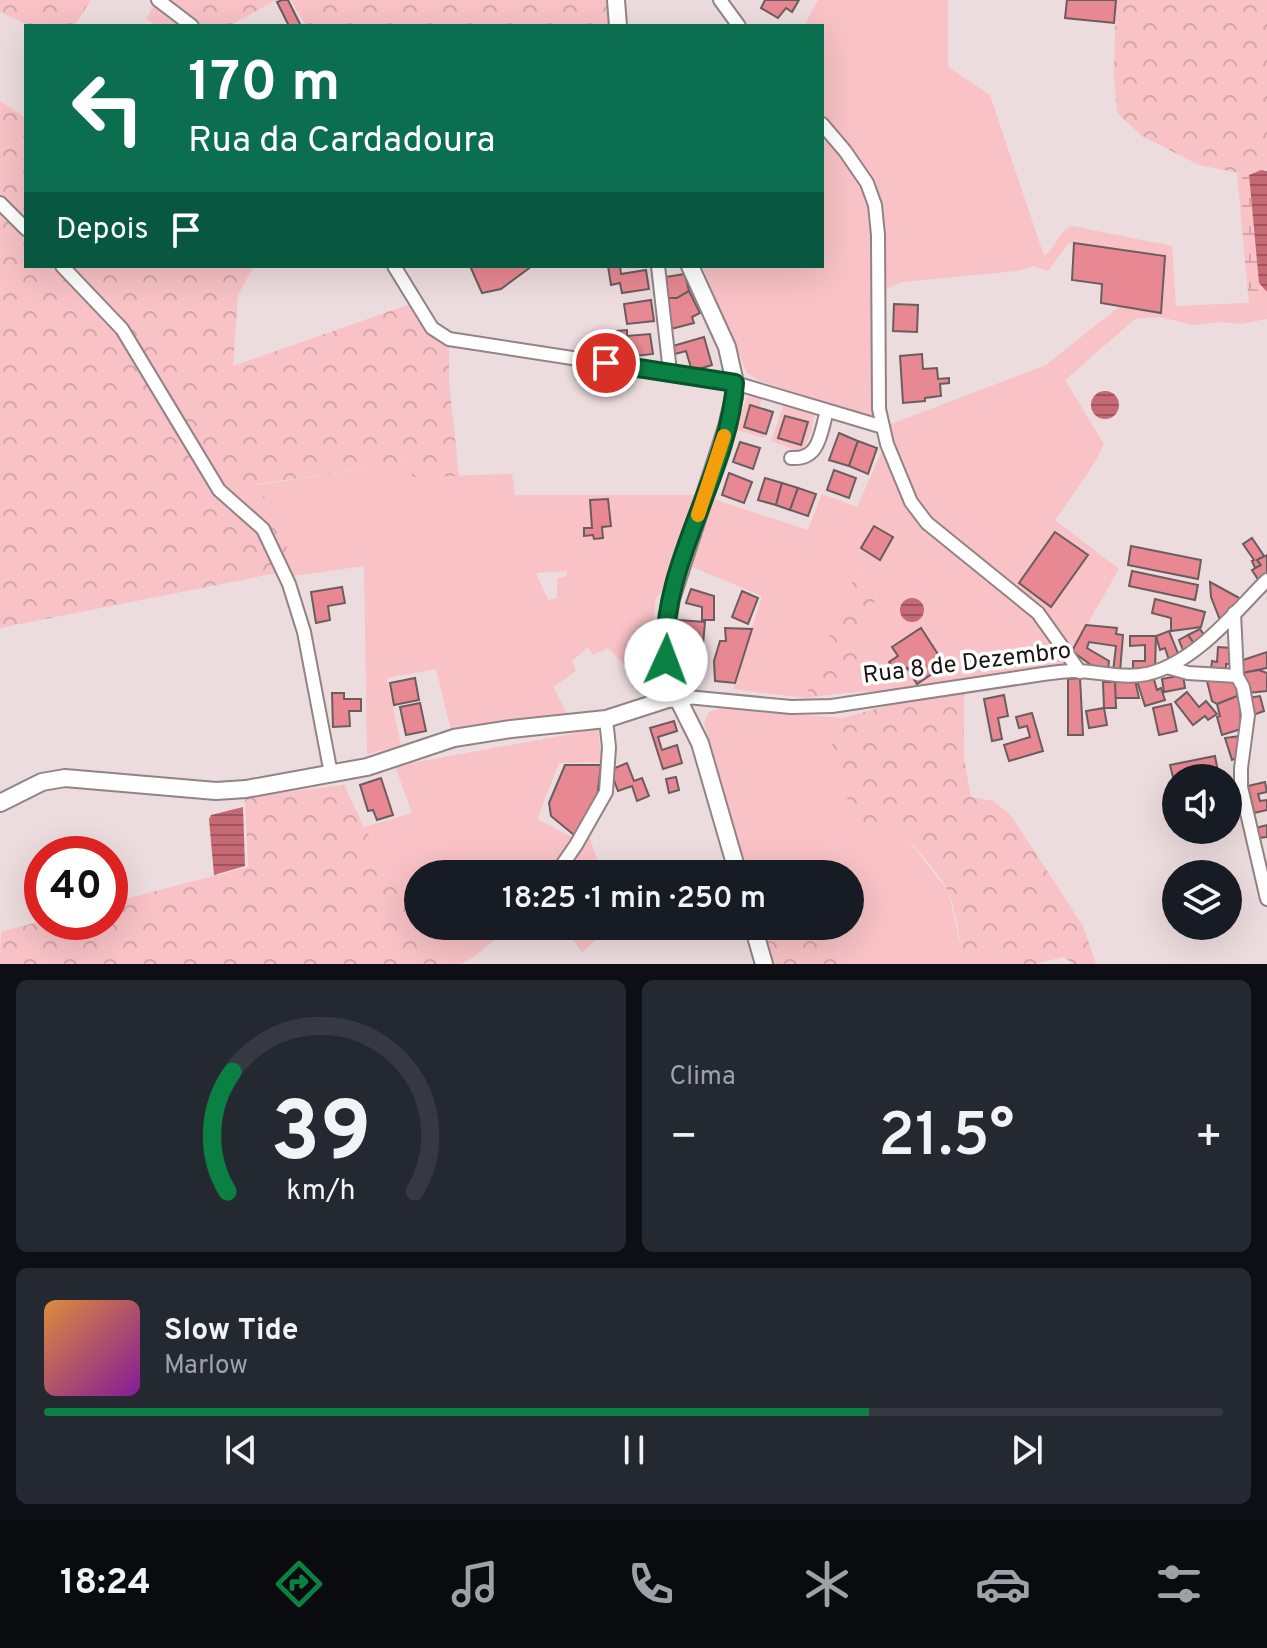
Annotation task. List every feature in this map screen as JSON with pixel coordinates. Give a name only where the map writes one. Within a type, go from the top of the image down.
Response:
[{"type":"street","points":[[158,0],[189,24]]},
{"type":"street","points":[[616,0],[618,24]]},
{"type":"street","points":[[720,0],[738,24]]},
{"type":"street","points":[[824,126],[867,183],[875,205],[878,235],[879,409],[894,464],[911,502],[927,523],[1038,613],[1080,672]]},
{"type":"street","points":[[0,203],[24,227]]},
{"type":"street","points":[[64,268],[122,329],[219,490],[263,529],[289,584],[304,632],[331,774]]},
{"type":"street","points":[[395,268],[432,328],[449,339],[735,383],[883,427]]},
{"type":"street","points":[[658,268],[670,372]]},
{"type":"street","points":[[691,268],[722,335],[735,383],[727,427],[671,599],[666,630],[667,680],[682,698],[700,743],[734,860]]},
{"type":"street","points":[[791,458],[802,459],[814,451],[827,411]]},
{"type":"street","name":"Rua 8 de Dezembro","points":[[0,803],[42,782],[65,778],[216,791],[246,789],[367,767],[472,734],[606,719],[682,698],[791,707],[832,706],[1043,674],[1146,674],[1167,667],[1196,648],[1267,580]]},
{"type":"street","points":[[1234,613],[1237,676],[1243,687],[1248,715],[1241,787],[1267,899]]},
{"type":"street","points":[[1167,667],[1188,673],[1237,676]]},
{"type":"street","points":[[566,860],[606,792],[609,747],[606,719]]},
{"type":"street","points":[[757,940],[764,964]]},
{"type":"green space","points":[[0,0],[91,0],[75,24],[26,24],[0,12]]},
{"type":"green space","points":[[157,0],[276,0],[233,24],[154,24],[146,19]]},
{"type":"green space","points":[[291,0],[607,0],[610,24],[305,24]]},
{"type":"green space","points":[[818,0],[948,0],[948,67],[990,95],[1044,256],[1062,233],[1072,226],[1172,246],[1176,306],[1267,302],[1267,319],[1241,324],[1193,325],[1160,317],[1135,319],[1065,380],[1104,444],[1055,520],[1119,569],[1072,651],[1075,671],[953,686],[844,693],[868,629],[876,596],[884,581],[857,572],[805,698],[733,689],[762,596],[692,567],[713,499],[808,530],[822,494],[857,507],[887,444],[882,427],[828,403],[760,381],[747,373],[703,268],[824,268],[824,24],[805,24]],"holes":[[[1069,243],[1165,256],[1160,313],[1120,306],[1046,365],[883,427],[879,292],[902,282],[1017,271],[1034,266],[1048,271]]]},
{"type":"green space","points":[[1116,0],[1267,0],[1267,168],[1249,175],[1199,165],[1142,136],[1117,113],[1114,75]]},
{"type":"green space","points":[[0,101],[24,117],[24,268],[253,268],[238,295],[233,366],[416,302],[449,339],[449,382],[459,476],[412,477],[413,457],[398,464],[257,484],[282,527],[292,570],[0,628]]},
{"type":"green space","points":[[1237,173],[1249,175],[1259,283],[1267,292],[1267,302],[1249,304]]},
{"type":"green space","points":[[753,395],[762,397],[759,408],[750,406],[744,427],[766,434],[764,438],[734,429],[747,398]]},
{"type":"green space","points":[[784,404],[814,414],[811,433],[804,448],[795,450],[771,441]]},
{"type":"green space","points":[[414,457],[413,477],[512,474],[515,495],[695,495],[670,563],[666,587],[656,598],[651,634],[658,645],[656,661],[626,666],[608,648],[593,655],[588,647],[572,661],[576,671],[553,687],[568,715],[451,730],[436,669],[387,678],[401,746],[367,754],[364,566],[286,577],[283,572],[292,569],[256,485],[398,464]],"holes":[[[566,571],[567,576],[557,578],[557,598],[548,600],[536,573]]]},
{"type":"green space","points":[[856,572],[884,581],[876,596],[868,629],[844,693],[805,698]]},
{"type":"green space","points":[[964,685],[964,759],[971,797],[993,801],[1010,814],[1083,926],[1096,964],[1074,964],[1063,957],[1035,964],[1018,964],[1008,953],[978,962],[962,951],[951,901],[934,870],[902,832],[869,829],[824,766],[842,718]]},
{"type":"green space","points":[[720,708],[842,718],[824,766],[869,829],[902,832],[948,891],[962,951],[978,962],[1008,953],[1018,964],[840,964],[839,940],[864,940],[864,860],[743,860],[704,723],[709,712]]},
{"type":"green space","points":[[598,729],[602,762],[559,763],[537,819],[577,840],[586,827],[597,860],[404,860],[404,897],[364,827],[412,813],[395,766]]},
{"type":"green space","points":[[344,785],[364,827],[404,890],[404,940],[430,940],[441,964],[0,964],[1,932],[24,926],[24,940],[128,940],[128,898],[248,867],[245,797]]},
{"type":"green space","points":[[428,940],[494,940],[461,964],[441,964]]},
{"type":"green space","points":[[573,940],[595,940],[582,953]]},
{"type":"green space","points":[[766,940],[839,940],[840,964],[774,964]]},
{"type":"shaded area","points":[[1267,171],[1267,292],[1259,283],[1249,175]]},
{"type":"shaded area","points":[[1105,391],[1115,395],[1119,405],[1115,415],[1105,419],[1095,415],[1091,405],[1095,395]]},
{"type":"shaded area","points":[[912,598],[921,601],[924,610],[921,619],[912,622],[903,619],[900,610],[903,601]]},
{"type":"shaded area","points":[[243,807],[245,866],[214,875],[209,819],[211,815]]},
{"type":"building","points":[[288,0],[300,24],[288,24],[277,2]]},
{"type":"building","points":[[765,0],[799,0],[792,12],[786,8],[778,18],[761,8]]},
{"type":"building","points":[[1067,0],[1116,0],[1114,23],[1065,18]]},
{"type":"building","points":[[1074,243],[1165,256],[1161,313],[1101,303],[1102,284],[1072,280]]},
{"type":"building","points":[[471,268],[529,268],[501,289],[482,293]]},
{"type":"building","points":[[608,268],[620,268],[621,274],[646,270],[649,289],[622,293],[620,283],[611,285]]},
{"type":"building","points":[[685,274],[689,291],[677,298],[667,298],[665,277]]},
{"type":"building","points":[[689,291],[700,313],[692,317],[694,323],[671,329],[667,298],[677,298]]},
{"type":"building","points":[[651,300],[654,321],[627,324],[624,304]]},
{"type":"building","points":[[894,304],[918,305],[917,332],[893,331]]},
{"type":"building","points":[[627,330],[627,336],[650,334],[653,354],[628,357],[626,341],[618,342],[617,331]]},
{"type":"building","points":[[704,337],[712,365],[692,371],[686,351],[675,354],[673,346]]},
{"type":"building","points":[[922,354],[923,369],[937,368],[938,379],[949,378],[949,383],[940,384],[941,396],[903,403],[900,356]]},
{"type":"building","points":[[750,405],[773,412],[766,434],[744,427]]},
{"type":"building","points":[[785,416],[808,422],[801,445],[778,438]]},
{"type":"building","points":[[839,433],[858,441],[849,466],[829,460]]},
{"type":"building","points":[[858,441],[877,448],[868,474],[849,466]]},
{"type":"building","points":[[740,442],[760,448],[753,469],[733,462]]},
{"type":"building","points":[[834,470],[856,478],[849,498],[827,490]]},
{"type":"building","points":[[729,473],[752,482],[744,503],[722,495]]},
{"type":"building","points":[[765,478],[782,483],[776,505],[758,500]]},
{"type":"building","points":[[782,483],[798,488],[790,510],[776,505]]},
{"type":"building","points":[[798,488],[816,494],[808,516],[790,510]]},
{"type":"building","points":[[608,499],[611,526],[602,527],[603,538],[584,536],[584,528],[592,528],[590,500]]},
{"type":"building","points":[[874,526],[893,537],[880,560],[861,548]]},
{"type":"building","points":[[1055,532],[1088,555],[1051,607],[1019,583]]},
{"type":"building","points":[[1252,538],[1264,556],[1257,560],[1261,565],[1255,568],[1254,560],[1243,544]]},
{"type":"building","points":[[1131,546],[1201,560],[1198,579],[1128,565]]},
{"type":"building","points":[[1267,555],[1267,574],[1259,581],[1252,570],[1261,565],[1257,560]]},
{"type":"building","points":[[1132,571],[1198,585],[1195,600],[1129,586]]},
{"type":"building","points":[[1210,582],[1243,600],[1220,620],[1211,597]]},
{"type":"building","points":[[342,587],[345,603],[328,606],[330,620],[316,623],[311,592]]},
{"type":"building","points":[[691,589],[714,596],[714,620],[702,620],[702,607],[686,603]]},
{"type":"building","points":[[742,591],[758,598],[748,624],[732,617]]},
{"type":"building","points":[[1155,599],[1205,612],[1201,627],[1171,631],[1171,618],[1152,613]]},
{"type":"building","points":[[678,620],[705,622],[703,644],[676,638]]},
{"type":"building","points":[[1086,625],[1117,628],[1116,634],[1123,635],[1120,672],[1113,672],[1116,646],[1089,642],[1087,648],[1109,661],[1108,670],[1091,665],[1072,651]]},
{"type":"building","points":[[725,628],[752,629],[735,683],[715,681],[714,661],[720,641],[726,641]]},
{"type":"building","points":[[921,628],[945,665],[917,684],[907,668],[897,675],[889,662],[898,656],[892,647]]},
{"type":"building","points":[[1200,629],[1205,636],[1195,645],[1188,635]]},
{"type":"building","points":[[1169,631],[1179,656],[1169,660],[1165,648],[1160,650],[1156,636]]},
{"type":"building","points":[[1188,635],[1195,645],[1184,653],[1179,640]]},
{"type":"building","points":[[1130,636],[1156,636],[1155,669],[1133,673],[1133,661],[1145,661],[1145,645],[1130,646]]},
{"type":"building","points":[[1218,647],[1231,648],[1226,672],[1211,670],[1212,661],[1217,662]]},
{"type":"building","points":[[1267,652],[1267,668],[1242,673],[1240,661]]},
{"type":"building","points":[[1259,670],[1267,673],[1267,691],[1248,693],[1242,673]]},
{"type":"building","points":[[1183,675],[1185,688],[1164,692],[1162,679]]},
{"type":"building","points":[[1153,676],[1157,690],[1161,688],[1165,700],[1145,706],[1137,681]]},
{"type":"building","points":[[1206,677],[1231,678],[1240,695],[1217,704],[1212,701]]},
{"type":"building","points":[[415,678],[419,700],[394,705],[390,683]]},
{"type":"building","points":[[1080,678],[1083,735],[1068,735],[1068,679]]},
{"type":"building","points":[[1135,680],[1139,698],[1115,698],[1115,682]]},
{"type":"building","points":[[1103,682],[1115,682],[1116,708],[1104,708]]},
{"type":"building","points":[[1187,692],[1199,707],[1206,701],[1217,714],[1208,720],[1205,716],[1193,725],[1175,702]]},
{"type":"building","points":[[332,693],[344,693],[344,699],[361,699],[361,711],[349,711],[350,726],[333,727]]},
{"type":"building","points":[[1004,695],[1008,716],[998,718],[1002,739],[992,741],[984,699]]},
{"type":"building","points":[[1240,695],[1241,729],[1222,735],[1217,704]]},
{"type":"building","points":[[1260,696],[1264,711],[1253,715],[1247,698]]},
{"type":"building","points":[[420,703],[426,731],[406,735],[400,707]]},
{"type":"building","points":[[1171,704],[1177,731],[1159,735],[1153,708]]},
{"type":"building","points":[[1104,708],[1107,725],[1089,728],[1086,711]]},
{"type":"building","points":[[1032,713],[1043,751],[1009,761],[1004,745],[1030,737],[1027,726],[1019,728],[1016,717]]},
{"type":"building","points":[[674,721],[677,731],[658,737],[662,750],[677,745],[682,763],[663,769],[650,728]]},
{"type":"building","points":[[1240,736],[1237,757],[1232,760],[1225,738]]},
{"type":"building","points":[[1215,756],[1216,764],[1175,764]]},
{"type":"building","points":[[627,763],[634,781],[642,778],[649,796],[637,801],[632,786],[618,791],[610,770]]},
{"type":"building","points":[[565,765],[601,765],[597,798],[574,835],[551,816],[549,803]]},
{"type":"building","points":[[676,777],[679,790],[669,793],[666,779]]},
{"type":"building","points":[[381,778],[393,815],[377,820],[373,810],[368,811],[360,785]]},
{"type":"building","points":[[1265,782],[1267,792],[1258,794],[1260,801],[1267,800],[1267,810],[1254,813],[1248,786]]},
{"type":"building","points":[[1267,825],[1267,837],[1259,838],[1256,828]]},
{"type":"slow traffic","points":[[698,515],[724,436]]},
{"type":"route","points":[[606,363],[735,383],[727,427],[671,599],[666,630],[666,660]]}]
